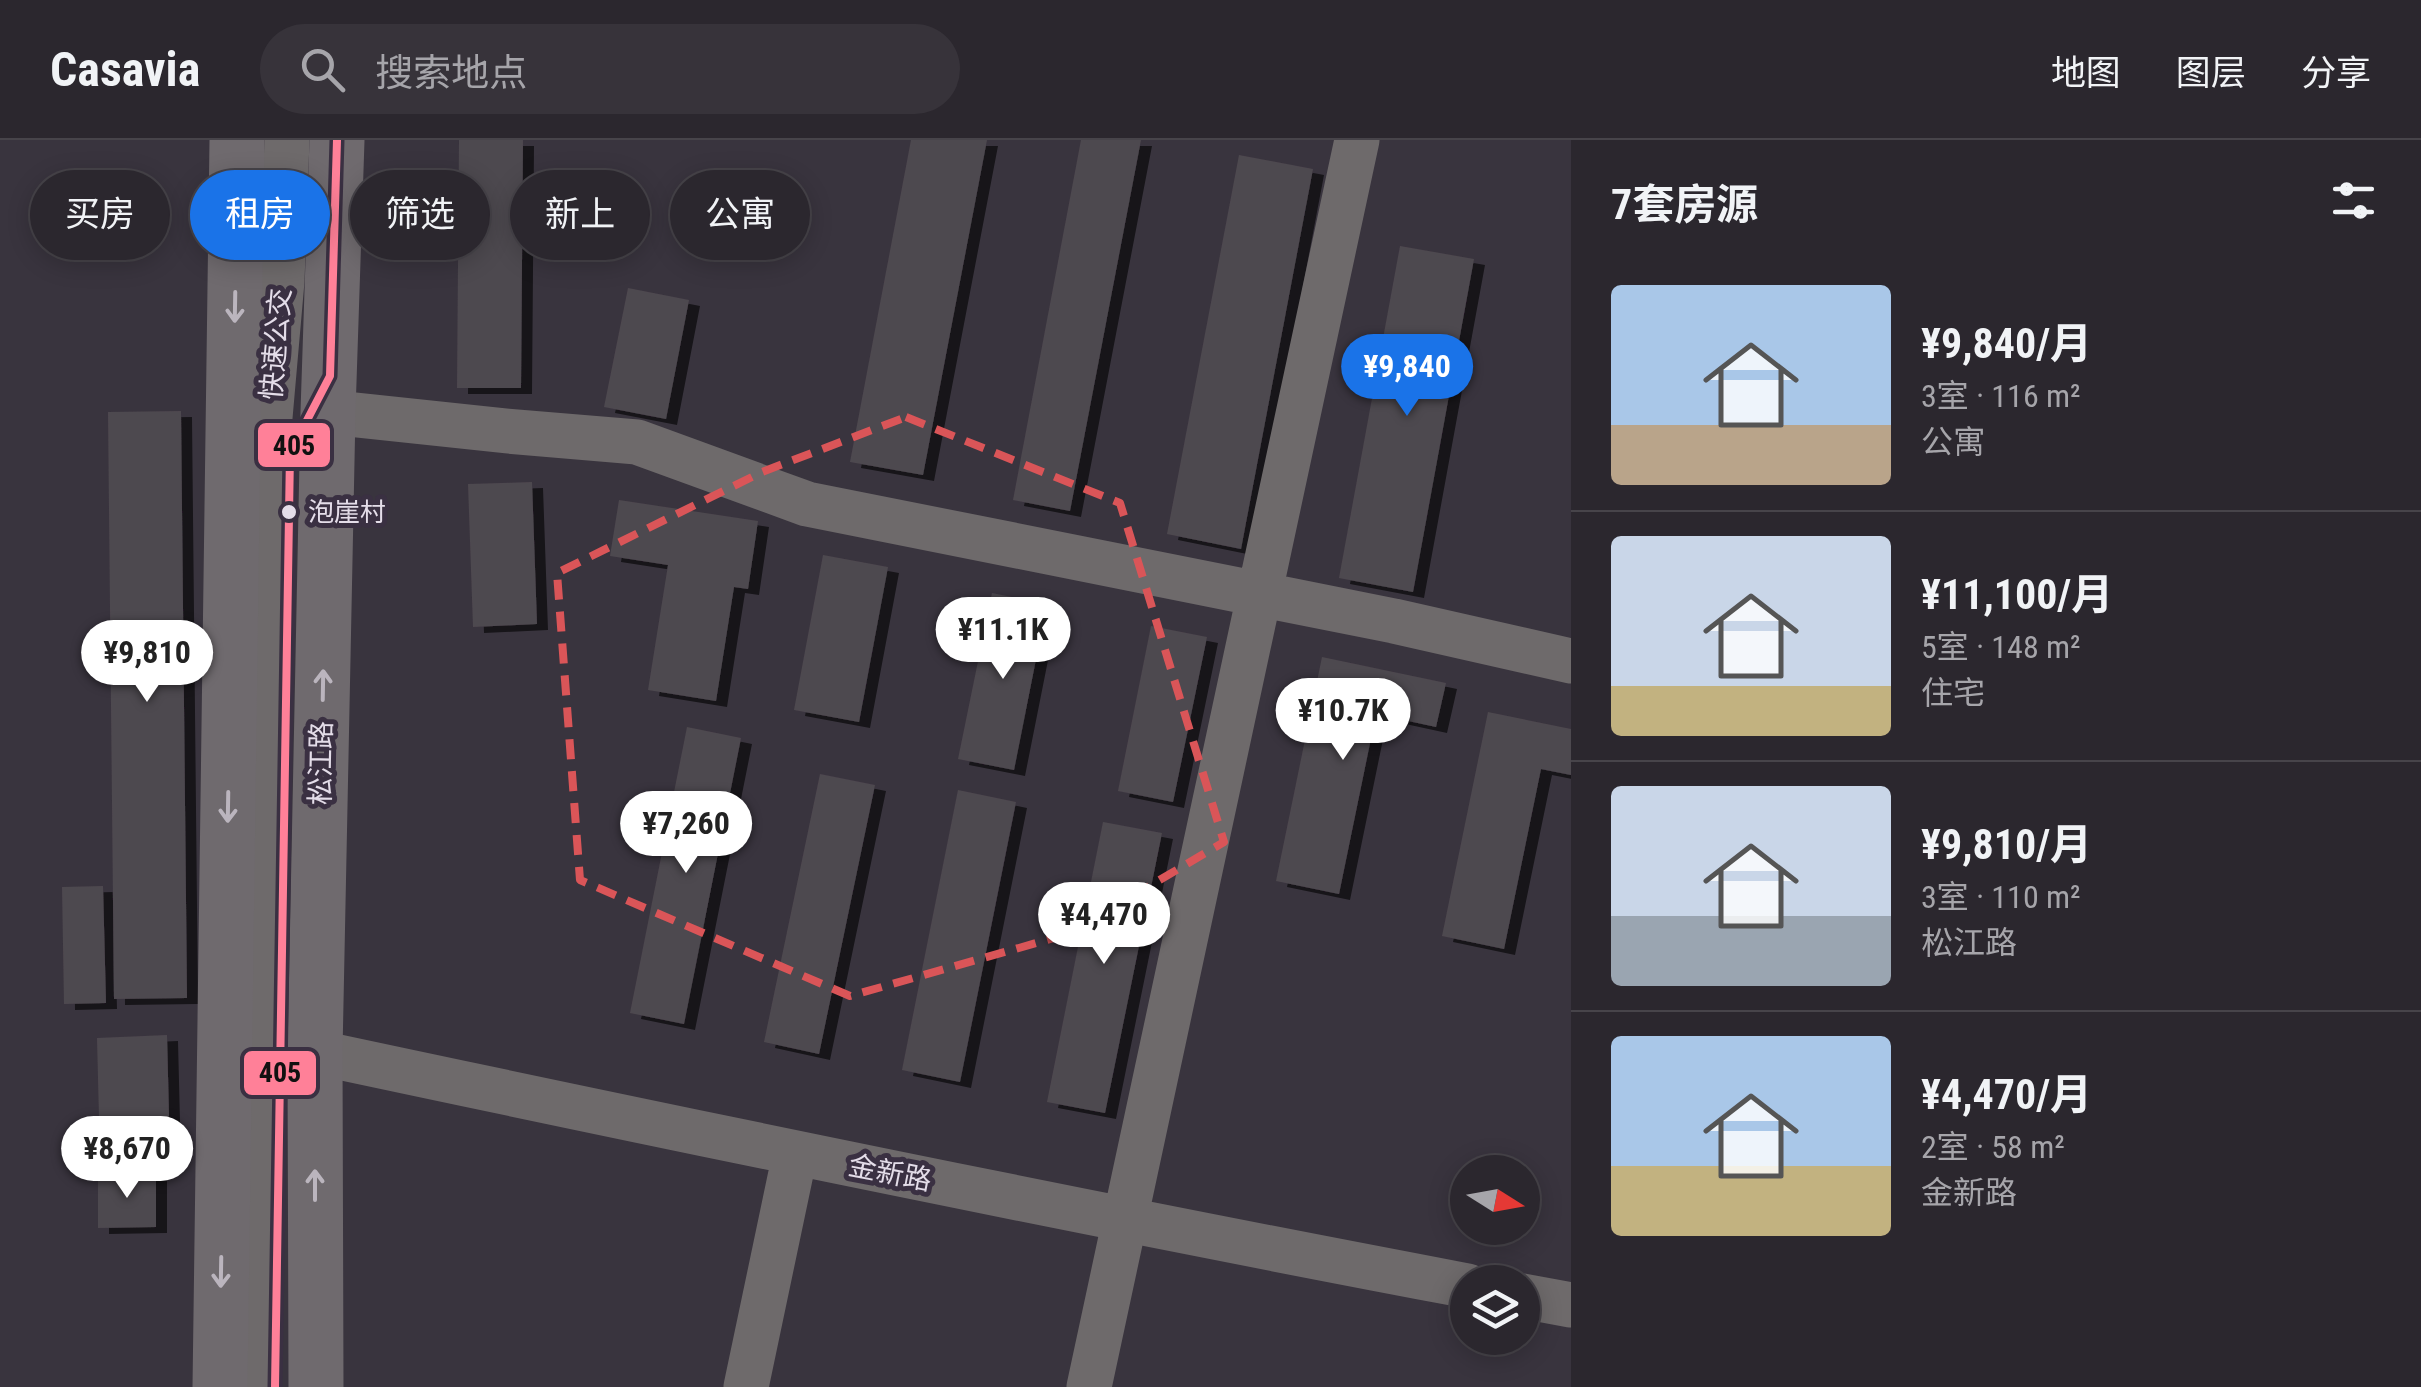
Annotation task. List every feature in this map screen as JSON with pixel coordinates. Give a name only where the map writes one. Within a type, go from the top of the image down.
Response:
[{"type":"main road","points":[[220,1387],[237,140]]},
{"type":"main road","name":"松江路","points":[[316,1387],[315,1052],[337,140]]},
{"type":"street","name":"快速公交","points":[[257,1387],[266,464],[282,282],[287,140]]},
{"type":"street","name":"快速公交","points":[[275,1387],[290,453],[306,140]]},
{"type":"street","points":[[1089,1387],[1357,140]]},
{"type":"street","points":[[290,453],[329,394],[507,431],[637,442],[807,504],[1571,661]]},
{"type":"street","name":"金新路","points":[[315,1052],[795,1154],[1450,1283]]},
{"type":"street","points":[[746,1387],[795,1154]]},
{"type":"street","points":[[1540,1300],[1571,1306]]},
{"type":"highlighted area","points":[[906,417],[1120,503],[1224,842],[1068,934],[850,996],[580,880],[557,573],[762,472]]},
{"type":"building","points":[[459,140],[523,140],[523,170],[510,170],[510,260],[522,260],[521,388],[457,388],[458,260],[490,260],[490,170],[459,170]]},
{"type":"building","points":[[911,140],[987,140],[923,475],[850,462]]},
{"type":"building","points":[[1081,140],[1141,140],[1070,511],[1013,500]]},
{"type":"building","points":[[1239,155],[1313,169],[1241,549],[1167,534]]},
{"type":"building","points":[[1400,246],[1474,259],[1413,592],[1339,578]]},
{"type":"building","points":[[628,288],[689,300],[666,419],[604,407]]},
{"type":"building","points":[[181,411],[187,998],[114,999],[108,412]]},
{"type":"building","points":[[532,482],[537,624],[473,627],[468,484]]},
{"type":"building","points":[[619,500],[758,521],[748,589],[734,587],[716,701],[648,690],[668,565],[610,556]]},
{"type":"building","points":[[823,555],[888,567],[859,722],[794,710]]},
{"type":"building","points":[[992,593],[1047,604],[1014,770],[958,759]]},
{"type":"building","points":[[1151,626],[1207,637],[1173,802],[1118,791]]},
{"type":"building","points":[[1322,657],[1446,683],[1436,727],[1376,714],[1339,894],[1276,881]]},
{"type":"building","points":[[1488,712],[1571,729],[1571,775],[1541,769],[1504,949],[1442,936]]},
{"type":"building","points":[[687,727],[741,738],[684,1024],[630,1013]]},
{"type":"building","points":[[820,774],[875,785],[819,1054],[764,1042]]},
{"type":"building","points":[[958,790],[1016,802],[960,1082],[902,1070]]},
{"type":"building","points":[[1103,822],[1162,833],[1105,1113],[1047,1102]]},
{"type":"building","points":[[103,886],[106,1003],[64,1004],[62,887]]},
{"type":"building","points":[[167,1035],[170,1156],[100,1158],[97,1038]]},
{"type":"building","points":[[156,1174],[156,1227],[98,1228],[98,1175]]},
{"type":"transit line","name":"405","points":[[275,1387],[290,453],[330,376],[337,140]]},
{"type":"place","name":"泡崖村","points":[[289,512]]}]
